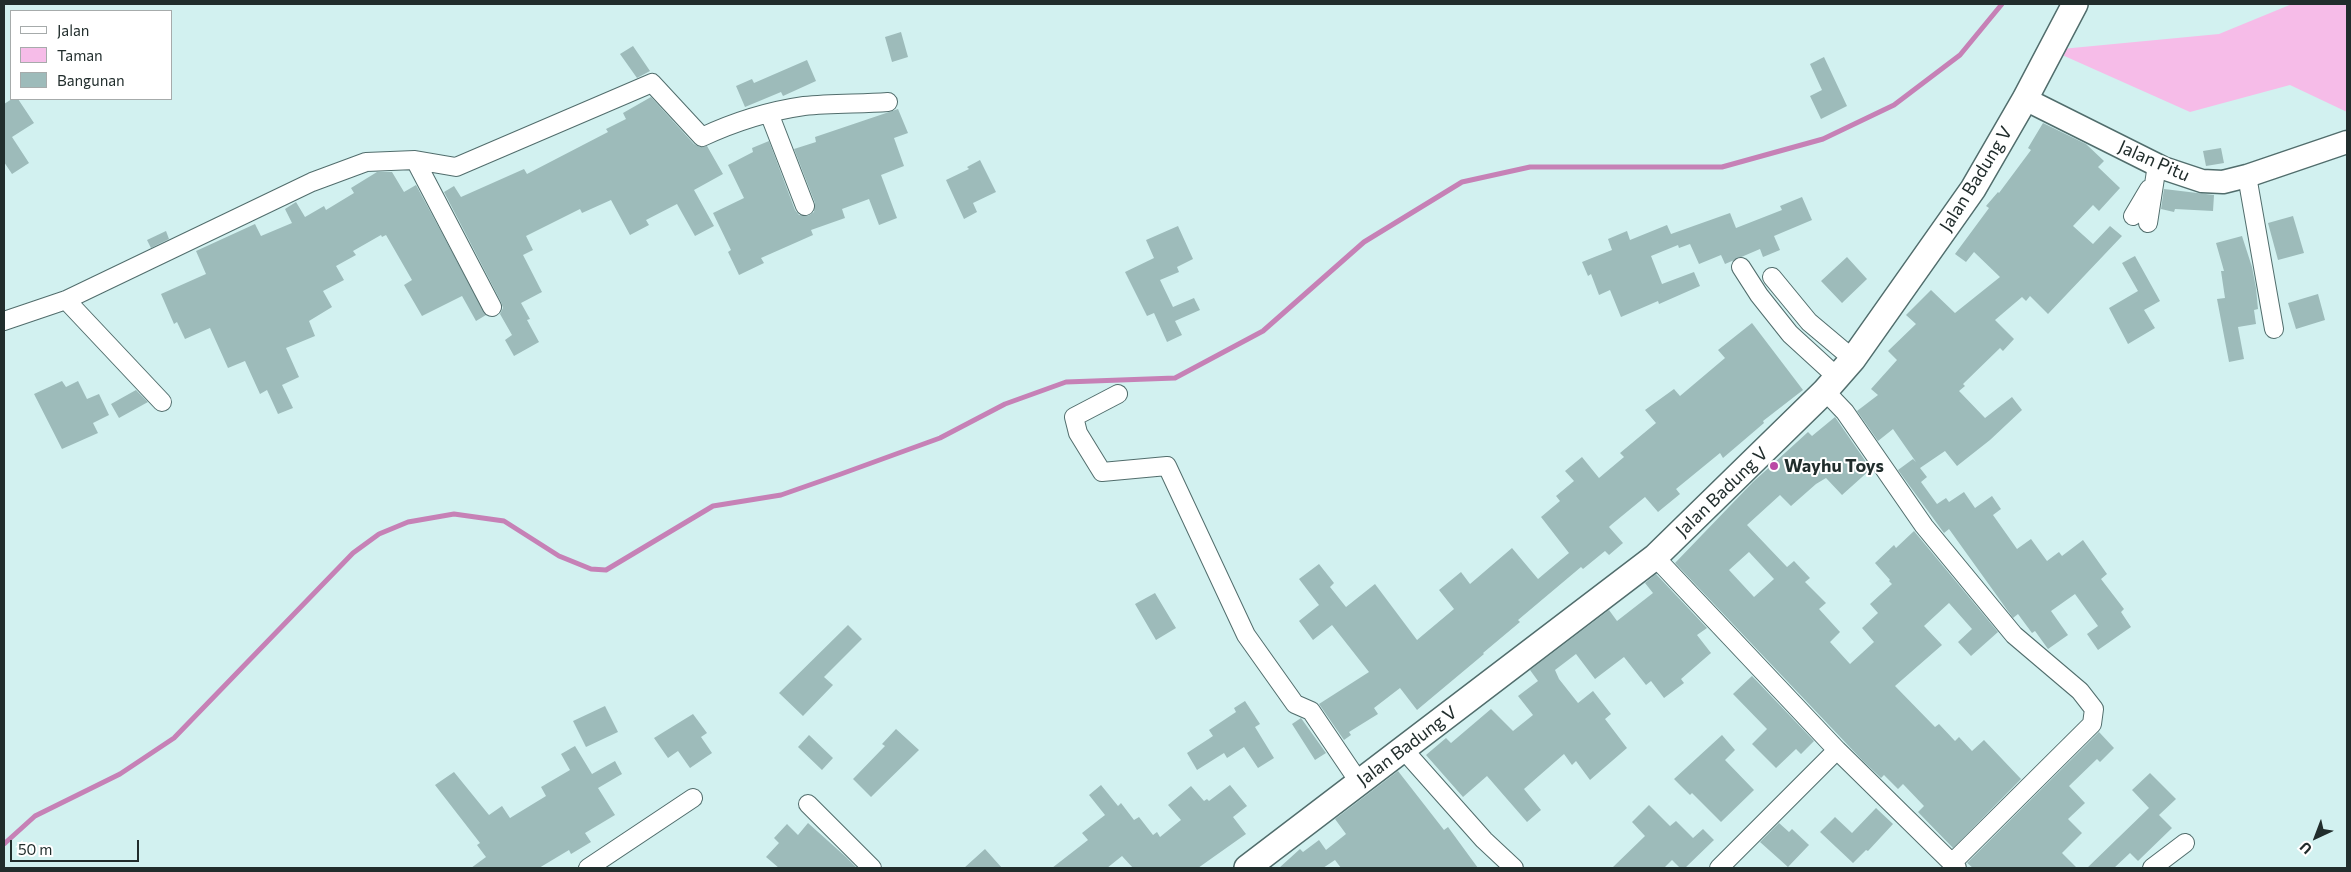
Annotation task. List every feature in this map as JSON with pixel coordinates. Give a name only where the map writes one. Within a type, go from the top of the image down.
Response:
[{"type":"main road","name":"Jalan Badung V","points":[[1247,868],[1655,557],[1838,376],[1973,189],[2026,99],[2075,4]]},
{"type":"street","points":[[4,321],[21,313],[66,300],[312,182],[366,162],[415,160],[456,168],[652,83],[702,137],[723,127],[768,113],[804,106],[888,102]]},
{"type":"street","name":"Jalan Pitu","points":[[2026,99],[2156,171],[2202,182],[2223,182],[2247,176],[2347,142]]},
{"type":"street","points":[[768,113],[805,206]]},
{"type":"street","points":[[415,160],[492,307]]},
{"type":"street","points":[[2140,219],[2156,171]]},
{"type":"street","points":[[2247,176],[2274,329]]},
{"type":"street","points":[[1741,267],[1759,295],[1790,334],[1838,376]]},
{"type":"street","points":[[1655,557],[1837,750],[1954,866],[2092,724],[2094,709],[2080,691],[2014,636],[1924,526],[1845,412],[1838,376],[1809,322],[1772,277]]},
{"type":"street","points":[[66,300],[162,402]]},
{"type":"street","points":[[1118,394],[1074,417],[1078,434],[1102,472],[1167,466],[1246,635],[1295,704],[1311,711],[1359,782]]},
{"type":"street","points":[[1403,749],[1484,840],[1514,868]]},
{"type":"street","points":[[1719,868],[1837,750]]},
{"type":"street","points":[[588,868],[693,798]]},
{"type":"street","points":[[808,804],[872,868]]},
{"type":"street","points":[[2152,868],[2185,843]]},
{"type":"green space","points":[[2292,4],[2347,4],[2347,112],[2290,85],[2190,112],[2051,50],[2219,34]]},
{"type":"building","points":[[901,32],[908,57],[892,62],[885,37]]},
{"type":"building","points":[[633,46],[650,71],[637,78],[620,54]]},
{"type":"building","points":[[1824,57],[1847,106],[1821,119],[1810,96],[1822,90],[1810,64]]},
{"type":"building","points":[[807,60],[816,81],[783,96],[781,92],[745,107],[736,86],[752,79],[754,83]]},
{"type":"building","points":[[651,97],[694,144],[700,147],[707,146],[723,174],[694,190],[714,226],[695,236],[677,204],[646,220],[649,225],[630,235],[611,200],[582,213],[580,209],[526,236],[533,250],[523,255],[542,292],[521,303],[530,319],[527,320],[539,342],[514,356],[505,340],[512,335],[500,314],[503,308],[501,302],[444,192],[454,186],[461,197],[524,169],[527,174],[608,132],[606,129],[626,119],[623,113]]},
{"type":"building","points":[[10,100],[19,100],[34,123],[12,137],[29,163],[12,174],[4,162],[4,104]]},
{"type":"building","points":[[898,109],[908,133],[894,138],[904,166],[881,175],[897,218],[879,225],[869,199],[842,209],[845,218],[811,230],[813,235],[761,258],[764,263],[739,275],[728,252],[731,250],[713,213],[744,198],[728,165],[753,152],[752,148],[769,141],[795,210],[799,215],[808,216],[814,212],[815,203],[794,149],[816,142],[815,137]]},
{"type":"building","points":[[2043,123],[2086,144],[2104,161],[2098,167],[2120,188],[2099,211],[2093,205],[2073,226],[2093,244],[2110,226],[2122,236],[2048,314],[2030,296],[2026,301],[2022,297],[1995,320],[2014,339],[2003,351],[2000,348],[1963,384],[1965,386],[1959,391],[1985,418],[2012,397],[2022,410],[1990,440],[1957,466],[1945,451],[1920,468],[1927,477],[1921,482],[1937,504],[1946,498],[1949,502],[1964,492],[1975,508],[1992,496],[2001,509],[1993,515],[2017,549],[2031,539],[2047,561],[2059,552],[2062,556],[2083,540],[2107,574],[2101,579],[2124,609],[2121,612],[2131,627],[2098,650],[2087,634],[2098,626],[2075,594],[2051,611],[2068,635],[2048,649],[2035,631],[2032,633],[2018,614],[2013,618],[1949,529],[1944,533],[1898,470],[1913,459],[1916,462],[1893,429],[1878,441],[1857,411],[1878,395],[1871,389],[1897,360],[1888,351],[1916,324],[1906,315],[1931,290],[1955,313],[2000,277],[1974,252],[1966,262],[1955,254],[1989,208],[1986,206],[1999,193],[2031,150],[2028,148]]},
{"type":"building","points":[[2221,148],[2224,163],[2206,166],[2203,151]]},
{"type":"building","points":[[980,160],[996,192],[973,203],[977,212],[964,219],[946,180],[969,169],[967,167]]},
{"type":"building","points":[[377,172],[392,172],[404,192],[416,185],[486,315],[476,321],[462,296],[422,316],[404,285],[412,280],[386,235],[382,237],[381,235],[353,251],[356,255],[336,266],[344,280],[323,291],[332,307],[309,321],[315,336],[286,348],[299,377],[282,385],[293,408],[278,414],[267,390],[260,394],[245,361],[228,368],[210,328],[185,339],[177,322],[174,324],[161,294],[206,274],[196,251],[255,224],[261,236],[292,223],[285,209],[296,202],[305,217],[324,206],[326,210],[354,193],[351,188]]},
{"type":"building","points":[[2164,189],[2214,195],[2213,211],[2175,209],[2174,212],[2161,209]]},
{"type":"building","points":[[1802,197],[1812,220],[1774,236],[1780,250],[1763,257],[1760,249],[1725,264],[1721,255],[1699,264],[1690,244],[1679,248],[1678,245],[1651,256],[1662,284],[1694,272],[1700,286],[1659,304],[1658,301],[1621,317],[1610,290],[1599,295],[1591,274],[1588,276],[1582,262],[1612,250],[1608,239],[1627,231],[1630,240],[1667,225],[1671,234],[1730,213],[1736,228],[1782,210],[1780,206]]},
{"type":"building","points":[[2293,216],[2304,253],[2278,260],[2268,223]]},
{"type":"building","points":[[1178,226],[1193,259],[1177,267],[1179,272],[1160,280],[1173,307],[1194,298],[1200,310],[1175,321],[1182,335],[1167,342],[1154,313],[1147,316],[1125,272],[1154,258],[1146,240]]},
{"type":"building","points":[[166,231],[169,239],[151,248],[147,240]]},
{"type":"building","points":[[2242,236],[2252,267],[2258,309],[2254,310],[2256,324],[2238,327],[2244,359],[2229,362],[2217,299],[2225,298],[2221,271],[2224,271],[2216,243]]},
{"type":"building","points":[[2135,256],[2160,301],[2144,310],[2155,328],[2128,344],[2109,308],[2138,291],[2122,263]]},
{"type":"building","points":[[1847,257],[1867,279],[1842,303],[1821,281]]},
{"type":"building","points":[[2318,294],[2325,320],[2296,329],[2288,303]]},
{"type":"building","points":[[1752,323],[1803,390],[1763,421],[1764,423],[1723,458],[1720,453],[1676,489],[1680,494],[1658,512],[1645,497],[1611,525],[1609,527],[1623,543],[1609,555],[1605,551],[1583,569],[1581,567],[1518,620],[1520,622],[1484,654],[1417,710],[1400,688],[1374,708],[1378,714],[1349,732],[1351,735],[1344,740],[1319,704],[1369,672],[1332,625],[1313,640],[1299,621],[1319,605],[1299,579],[1319,564],[1334,583],[1330,587],[1346,607],[1375,584],[1417,640],[1454,609],[1439,590],[1461,572],[1470,584],[1512,548],[1538,579],[1569,553],[1541,517],[1560,501],[1556,496],[1574,481],[1565,471],[1582,457],[1599,478],[1624,457],[1620,453],[1656,423],[1645,410],[1674,389],[1680,396],[1725,358],[1718,350]]},
{"type":"building","points":[[62,381],[66,387],[78,381],[87,399],[99,394],[109,415],[93,423],[98,433],[62,449],[34,394]]},
{"type":"building","points":[[136,390],[148,402],[119,418],[111,404]]},
{"type":"building","points":[[1835,417],[1871,469],[1842,495],[1826,478],[1816,484],[1791,506],[1780,495],[1747,525],[1787,567],[1794,561],[1810,578],[1805,582],[1826,603],[1819,609],[1840,632],[1830,642],[1850,664],[1874,642],[1862,628],[1878,613],[1870,604],[1892,584],[1875,563],[1894,545],[1896,548],[1914,531],[1998,632],[1971,656],[1958,642],[1972,629],[1949,603],[1924,626],[1942,645],[1895,686],[1935,727],[1939,724],[1955,741],[1959,737],[1972,751],[1984,740],[2021,779],[1953,848],[1918,812],[1924,806],[1903,784],[1898,789],[1884,775],[1881,778],[1863,761],[1675,563],[1753,482],[1808,432],[1812,436]],"holes":[[[1749,552],[1774,579],[1754,597],[1729,570]]]},
{"type":"building","points":[[1656,574],[1707,628],[1697,635],[1711,653],[1681,679],[1684,683],[1664,698],[1651,681],[1646,685],[1624,657],[1595,679],[1576,654],[1555,670],[1559,679],[1578,703],[1593,691],[1611,714],[1605,719],[1627,748],[1590,780],[1576,761],[1572,765],[1564,754],[1524,789],[1541,810],[1527,822],[1487,776],[1463,797],[1426,755],[1446,738],[1451,743],[1491,709],[1513,731],[1533,715],[1518,696],[1538,681],[1530,670],[1609,610],[1617,621],[1653,593],[1645,583]]},
{"type":"building","points":[[1155,593],[1176,628],[1156,640],[1135,604]]},
{"type":"building","points":[[848,625],[862,639],[824,677],[833,685],[803,716],[779,693]]},
{"type":"building","points":[[1752,676],[1814,741],[1801,754],[1796,749],[1776,768],[1752,744],[1767,729],[1733,694]]},
{"type":"building","points":[[1245,701],[1260,724],[1255,727],[1274,758],[1258,768],[1244,747],[1227,758],[1224,753],[1197,770],[1187,753],[1213,736],[1209,730],[1236,712],[1234,708]]},
{"type":"building","points":[[605,706],[618,732],[586,747],[573,721]]},
{"type":"building","points":[[693,714],[707,733],[701,737],[712,753],[690,768],[678,751],[668,758],[654,738]]},
{"type":"building","points":[[1301,718],[1326,753],[1315,760],[1292,724]]},
{"type":"building","points":[[896,729],[919,750],[871,797],[853,779],[885,746],[882,744]]},
{"type":"building","points":[[2099,732],[2114,748],[2100,762],[2097,759],[2069,786],[2085,803],[2068,819],[2082,833],[2062,853],[2077,868],[1973,868],[1967,863]]},
{"type":"building","points":[[809,735],[833,758],[822,770],[798,747]]},
{"type":"building","points":[[1722,735],[1735,750],[1725,760],[1754,790],[1721,822],[1692,793],[1690,795],[1674,779]]},
{"type":"building","points":[[575,746],[592,774],[615,761],[622,774],[598,788],[615,815],[585,833],[591,842],[571,854],[569,850],[539,868],[471,868],[486,857],[477,845],[480,843],[435,785],[454,772],[489,815],[502,806],[510,818],[546,796],[541,787],[570,770],[561,754]]},
{"type":"building","points":[[1398,771],[1444,830],[1448,827],[1478,868],[1341,868],[1335,860],[1323,868],[1279,868],[1300,849],[1303,852],[1319,840],[1326,850],[1346,834],[1335,819]]},
{"type":"building","points":[[2150,773],[2176,799],[2159,815],[2172,828],[2138,861],[2130,853],[2114,868],[2087,868],[2149,808],[2132,790]]},
{"type":"building","points":[[1101,785],[1118,806],[1121,803],[1134,820],[1139,817],[1153,835],[1157,832],[1160,837],[1181,820],[1168,805],[1191,786],[1204,801],[1207,799],[1209,801],[1230,785],[1247,806],[1233,817],[1246,834],[1198,868],[1133,868],[1122,856],[1107,868],[1052,868],[1088,840],[1082,833],[1105,815],[1089,795]]},
{"type":"building","points":[[1649,805],[1670,826],[1676,821],[1693,838],[1703,829],[1714,840],[1685,868],[1680,868],[1672,860],[1664,868],[1612,868],[1645,836],[1632,822]]},
{"type":"building","points":[[1876,808],[1893,824],[1868,851],[1866,850],[1853,863],[1820,832],[1835,817],[1852,833]]},
{"type":"building","points":[[808,823],[857,868],[779,868],[766,857],[779,843],[774,838],[787,824],[798,835]]},
{"type":"building","points":[[1779,823],[1789,832],[1792,829],[1809,845],[1788,867],[1760,842]]},
{"type":"building","points":[[985,849],[1002,868],[964,868]]},
{"type":"waterway","points":[[4,844],[35,816],[120,774],[174,738],[353,553],[379,534],[408,522],[454,514],[504,521],[559,556],[591,569],[606,570],[713,506],[781,495],[841,474],[940,438],[1005,404],[1066,382],[1175,378],[1263,331],[1364,242],[1462,182],[1530,167],[1722,167],[1823,139],[1894,105],[1960,55],[2002,4]]},
{"type":"place","name":"Wayhu Toys","points":[[1774,466]]}]
